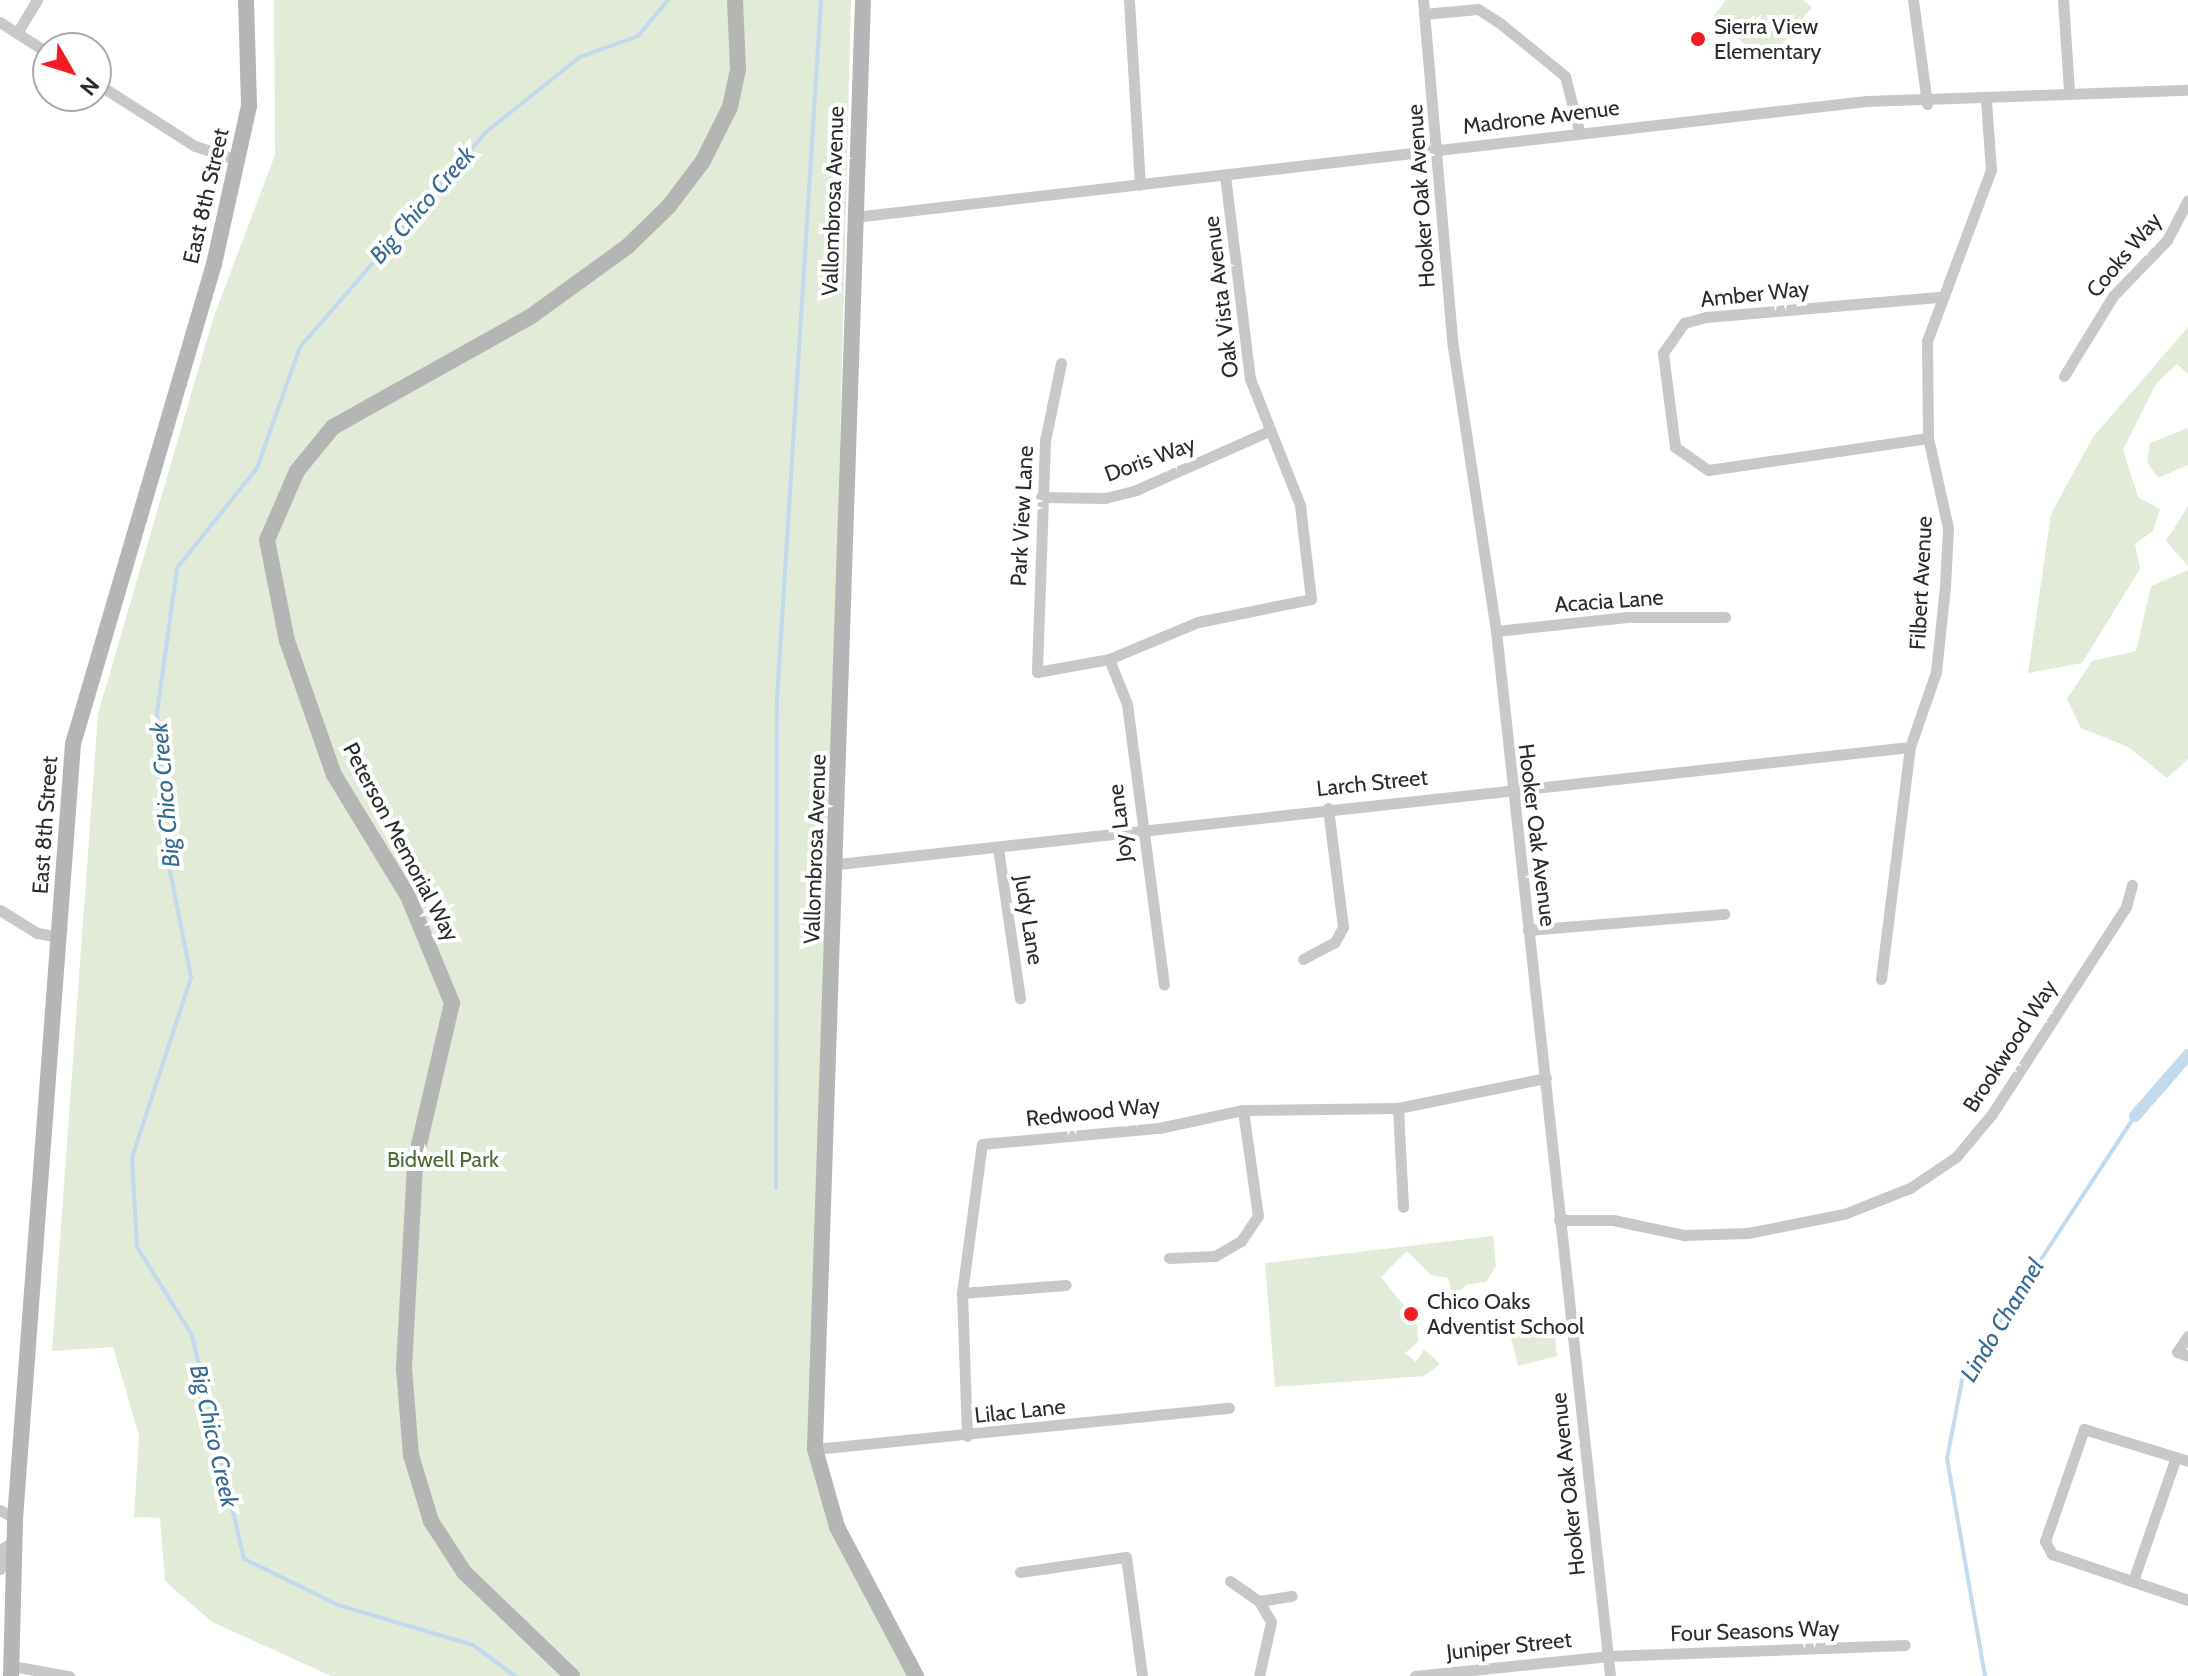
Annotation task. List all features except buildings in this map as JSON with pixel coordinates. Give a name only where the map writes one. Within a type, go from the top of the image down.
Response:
[{"type":"street","points":[[17,33],[37,0]]},
{"type":"street","name":"East 8th Street","points":[[11,1671],[14,1541],[7,1515],[59,937],[73,744],[84,690],[214,264],[238,160],[251,76],[246,0]]},
{"type":"street","name":"Peterson Memorial Way","points":[[572,1676],[464,1572],[431,1521],[411,1455],[404,1368],[415,1162],[452,1003],[408,896],[334,775],[287,641],[267,540],[297,471],[333,427],[530,317],[628,246],[669,206],[703,161],[730,107],[738,69],[735,0]]},
{"type":"street","name":"Vallombrosa Avenue","points":[[863,0],[854,217],[838,864],[815,1449],[837,1527],[916,1676]]},
{"type":"street","points":[[1129,0],[1140,185]]},
{"type":"street","name":"Hooker Oak Avenue","points":[[1423,0],[1453,347],[1496,631],[1508,788],[1546,1078],[1610,1676]]},
{"type":"street","points":[[1913,0],[1927,104]]},
{"type":"street","points":[[2063,0],[2069,91]]},
{"type":"street","points":[[1424,14],[1478,9],[1501,24],[1565,76],[1579,131]]},
{"type":"street","points":[[0,22],[32,43]]},
{"type":"street","name":"Madrone Avenue","points":[[854,217],[1435,151],[1579,131],[1866,101],[1927,104],[2069,91],[2188,90]]},
{"type":"street","points":[[112,93],[195,146],[238,160]]},
{"type":"street","name":"Filbert Avenue","points":[[1881,979],[1910,747],[1936,672],[1945,586],[1948,528],[1928,438],[1924,369],[1938,297],[1991,170],[1986,101]]},
{"type":"street","name":"Oak Vista Avenue","points":[[1037,672],[1109,659],[1198,622],[1311,599],[1300,505],[1267,432],[1250,379],[1225,175]]},
{"type":"street","name":"Cooks Way","points":[[2064,376],[2113,296],[2167,240],[2188,200]]},
{"type":"street","name":"Amber Way","points":[[1928,438],[1708,470],[1675,447],[1663,353],[1677,330],[1706,317],[1938,297]]},
{"type":"street","name":"Park View Lane","points":[[1037,672],[1041,497],[1061,363]]},
{"type":"street","name":"Doris Way","points":[[1041,497],[1105,498],[1136,490],[1267,432]]},
{"type":"street","name":"Acacia Lane","points":[[1496,631],[1627,617],[1725,617]]},
{"type":"street","name":"Joy Lane","points":[[1109,659],[1127,704],[1141,830],[1164,985]]},
{"type":"street","name":"Larch Street","points":[[838,864],[1508,788],[1662,779],[1910,747]]},
{"type":"street","points":[[1303,959],[1335,942],[1343,927],[1328,808]]},
{"type":"street","name":"Judy Lane","points":[[998,848],[1020,998]]},
{"type":"street","name":"Brookwood Way","points":[[1559,1220],[1613,1220],[1684,1235],[1748,1233],[1844,1214],[1910,1188],[1956,1157],[1992,1114],[2126,907],[2132,885]]},
{"type":"street","points":[[0,910],[37,933],[59,937]]},
{"type":"street","points":[[1528,930],[1724,914]]},
{"type":"street","name":"Redwood Way","points":[[967,1436],[962,1293],[982,1144],[1159,1128],[1243,1110],[1398,1108],[1546,1078]]},
{"type":"street","points":[[1398,1108],[1403,1207]]},
{"type":"street","points":[[1169,1258],[1215,1256],[1241,1241],[1258,1216],[1243,1110]]},
{"type":"street","points":[[962,1293],[1066,1285]]},
{"type":"street","points":[[2188,1336],[2177,1352],[2188,1356]]},
{"type":"street","name":"Lilac Lane","points":[[815,1449],[1229,1408]]},
{"type":"street","points":[[2133,1581],[2182,1459],[2092,1429],[2074,1442],[2045,1531],[2046,1548],[2133,1581],[2188,1600]]},
{"type":"street","points":[[0,1569],[2,1549],[14,1541]]},
{"type":"street","points":[[1020,1572],[1126,1557],[1142,1676]]},
{"type":"street","points":[[1230,1581],[1259,1601],[1271,1622],[1259,1676]]},
{"type":"street","points":[[1259,1601],[1292,1596]]},
{"type":"street","name":"Four Seasons Way","points":[[1607,1656],[1905,1645]]},
{"type":"street","name":"Juniper Street","points":[[1415,1676],[1607,1656]]},
{"type":"street","points":[[11,1671],[69,1676]]},
{"type":"green space","name":"Bidwell Park","points":[[274,0],[851,0],[815,1449],[837,1527],[916,1676],[331,1676],[212,1622],[165,1581],[160,1518],[134,1517],[139,1436],[113,1347],[52,1351],[98,714],[213,319],[275,155]]},
{"type":"green space","points":[[1726,0],[1803,0],[1812,7],[1768,62],[1712,18]]},
{"type":"green space","points":[[2188,327],[2188,374],[2177,364],[2156,384],[2123,450],[2138,497],[2160,509],[2153,531],[2135,544],[2140,569],[2082,663],[2028,673],[2051,514],[2093,437]]},
{"type":"green space","points":[[2188,428],[2188,465],[2158,478],[2147,462],[2150,443]]},
{"type":"green space","points":[[2188,506],[2188,566],[2166,541]]},
{"type":"green space","points":[[2188,570],[2188,759],[2167,778],[2128,747],[2081,728],[2067,699],[2092,661],[2136,651],[2151,586]]},
{"type":"green space","points":[[1493,1236],[1496,1266],[1486,1282],[1466,1285],[1453,1299],[1448,1278],[1431,1275],[1407,1251],[1381,1277],[1417,1322],[1418,1342],[1405,1353],[1416,1362],[1424,1349],[1440,1364],[1424,1376],[1275,1387],[1265,1263]]},
{"type":"green space","points":[[1553,1319],[1557,1356],[1518,1366],[1510,1334]]},
{"type":"waterway","name":"Big Chico Creek","points":[[515,1676],[473,1645],[338,1605],[244,1559],[192,1335],[137,1247],[132,1158],[191,977],[163,835],[157,713],[177,568],[257,468],[300,347],[486,132],[580,57],[638,36],[668,0]]},
{"type":"waterway","points":[[776,1188],[777,699],[821,0]]},
{"type":"waterway","name":"Lindo Channel","points":[[2135,1116],[2188,1055]]},
{"type":"waterway","name":"Lindo Channel","points":[[1985,1676],[1947,1459],[1962,1380],[2135,1116]]},
{"type":"place","name":"Sierra View Elementary","points":[[1698,39]]},
{"type":"place","name":"Chico Oaks Adventist School","points":[[1411,1314]]}]
